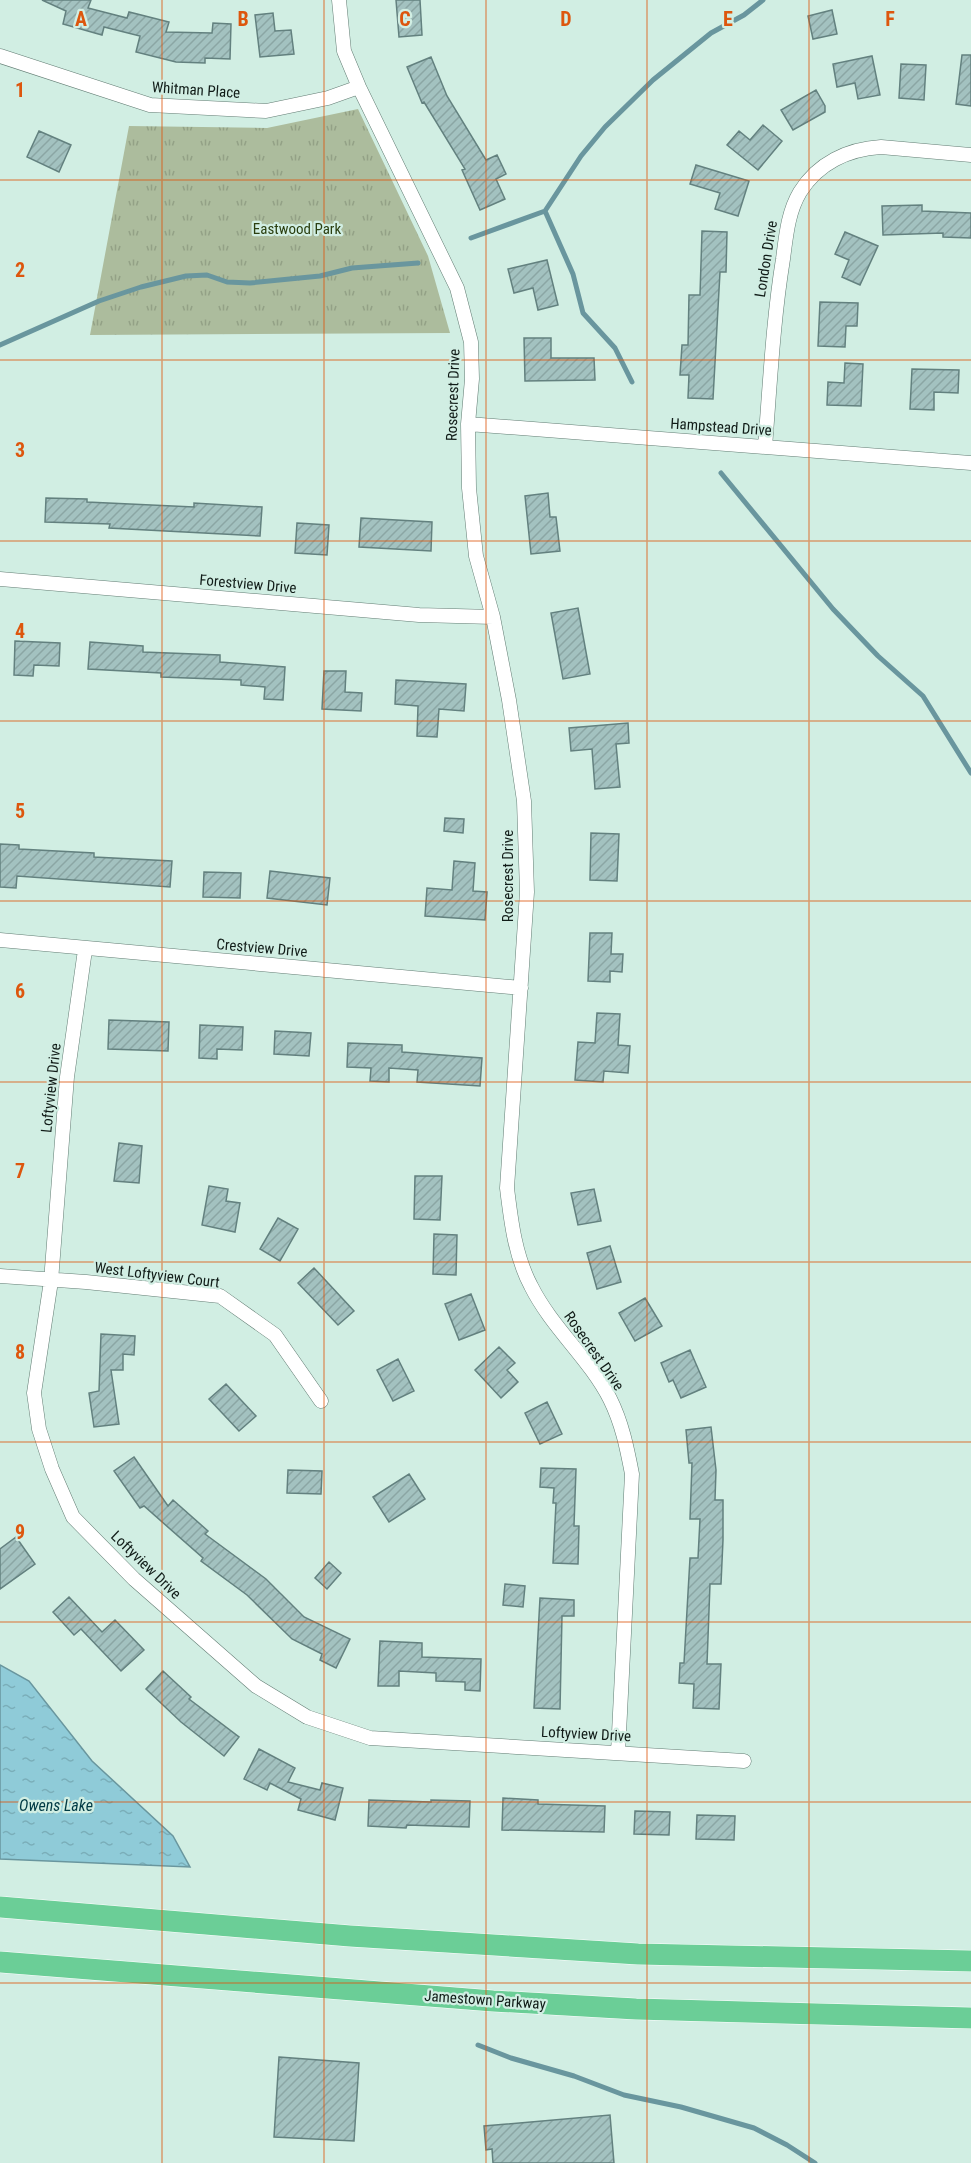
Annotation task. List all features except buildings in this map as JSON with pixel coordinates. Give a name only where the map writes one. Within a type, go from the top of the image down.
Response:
[{"type":"main road","points":[[0,1907],[350,1936],[638,1954],[971,1961]]},
{"type":"main road","name":"Jamestown Parkway","points":[[0,1962],[334,1990],[552,2004],[728,2012],[971,2018]]},
{"type":"street","name":"Rosecrest Drive","points":[[339,0],[344,51],[359,87],[458,288],[471,342],[472,379],[468,424],[469,488],[476,556],[493,617],[509,700],[524,801],[527,892],[507,1188],[513,1234],[531,1286],[559,1331],[583,1360],[609,1398],[623,1431],[632,1474],[618,1753]]},
{"type":"street","name":"Whitman Place","points":[[0,56],[150,105],[266,111],[327,98],[359,87]]},
{"type":"street","name":"London Drive","points":[[765,447],[776,304],[790,216],[800,193],[811,178],[830,162],[848,153],[866,148],[881,147],[971,155]]},
{"type":"street","name":"Hampstead Drive","points":[[468,424],[971,463]]},
{"type":"street","name":"Forestview Drive","points":[[0,579],[419,615],[493,617]]},
{"type":"street","name":"Crestview Drive","points":[[0,940],[85,950],[521,988]]},
{"type":"street","name":"Loftyview Drive","points":[[85,950],[67,1077],[51,1281],[34,1393],[39,1429],[52,1469],[74,1517],[134,1579],[256,1686],[307,1717],[370,1738],[744,1761]]},
{"type":"street","name":"West Loftyview Court","points":[[0,1276],[86,1282],[220,1296],[275,1335],[321,1401]]},
{"type":"green space","name":"Eastwood Park","points":[[358,109],[428,256],[450,333],[90,335],[129,126],[267,128]]},
{"type":"water","name":"Owens Lake","points":[[0,1665],[29,1681],[92,1761],[173,1836],[190,1867],[0,1859]]},
{"type":"waterway","points":[[471,238],[545,211],[581,156],[605,127],[653,80],[711,33],[744,15],[763,0]]},
{"type":"waterway","points":[[545,211],[573,274],[583,313],[615,348],[632,382]]},
{"type":"waterway","points":[[0,345],[99,301],[141,287],[186,276],[207,275],[227,282],[250,283],[320,276],[352,268],[418,263]]},
{"type":"waterway","points":[[721,473],[833,609],[878,656],[923,696],[971,773]]},
{"type":"waterway","points":[[478,2045],[624,2095],[681,2107],[754,2128],[815,2163]]}]
